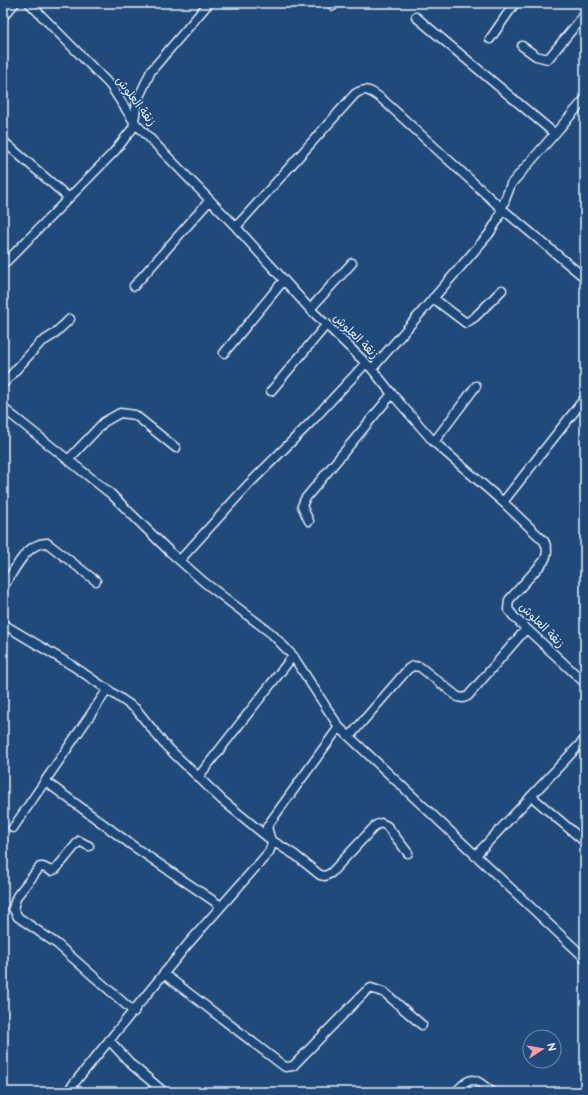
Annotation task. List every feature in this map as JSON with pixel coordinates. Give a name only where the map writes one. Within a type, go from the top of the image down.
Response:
[{"type":"street","points":[[3,17],[15,3]]},
{"type":"street","name":"زنقة العلوش","points":[[29,3],[110,85],[135,123],[236,227],[310,309],[372,369],[434,442],[503,502],[544,541],[548,554],[544,561],[509,600],[510,612],[585,684]]},
{"type":"street","points":[[3,265],[114,152],[130,132],[135,123],[137,101],[151,72],[209,3]]},
{"type":"street","points":[[490,39],[515,3]]},
{"type":"street","points":[[522,46],[536,56],[548,59],[585,14]]},
{"type":"street","points":[[416,17],[554,133]]},
{"type":"street","points":[[236,227],[355,94],[360,90],[366,89],[383,100],[501,208],[585,278]]},
{"type":"street","points":[[372,369],[489,234],[497,221],[511,184],[585,99]]},
{"type":"street","points":[[3,141],[69,198]]},
{"type":"street","points":[[134,286],[210,200]]},
{"type":"street","points":[[310,309],[352,263]]},
{"type":"street","points":[[224,353],[284,280]]},
{"type":"street","points":[[433,298],[466,323],[475,317],[502,290]]},
{"type":"street","points":[[3,384],[40,343],[53,335],[70,318]]},
{"type":"street","points":[[271,391],[327,324]]},
{"type":"street","points":[[180,560],[248,485],[312,421],[366,363]]},
{"type":"street","points":[[434,442],[476,386]]},
{"type":"street","points":[[309,521],[302,506],[305,499],[392,394]]},
{"type":"street","points":[[503,502],[585,398]]},
{"type":"street","points":[[3,408],[69,459],[111,494],[204,582],[272,634],[293,656],[339,727],[585,958]]},
{"type":"street","points":[[69,459],[104,422],[120,412],[135,415],[176,448]]},
{"type":"street","points":[[3,587],[30,548],[40,543],[47,543],[96,581]]},
{"type":"street","points":[[3,624],[108,689],[136,709],[158,738],[222,800],[271,840],[325,876],[331,873],[376,825],[381,823],[387,826],[408,853]]},
{"type":"street","points":[[350,736],[408,669],[413,666],[420,667],[458,697],[463,698],[468,696],[526,628]]},
{"type":"street","points":[[198,776],[293,656]]},
{"type":"street","points":[[13,828],[108,689]]},
{"type":"street","points":[[67,1092],[221,906],[267,856],[272,848],[267,830],[270,820],[339,727]]},
{"type":"street","points":[[475,856],[585,739]]},
{"type":"street","points":[[45,781],[133,846],[221,906]]},
{"type":"street","points":[[531,796],[585,842]]},
{"type":"street","points":[[90,846],[79,841],[56,869],[51,871],[44,866],[38,868],[17,896],[13,908],[18,917],[56,944],[134,1012]]},
{"type":"street","points":[[164,974],[285,1067],[293,1066],[365,992],[371,988],[385,993],[422,1024]]},
{"type":"street","points":[[109,1040],[132,1065],[164,1092]]},
{"type":"street","points":[[456,1092],[470,1079],[477,1080],[492,1092]]}]
